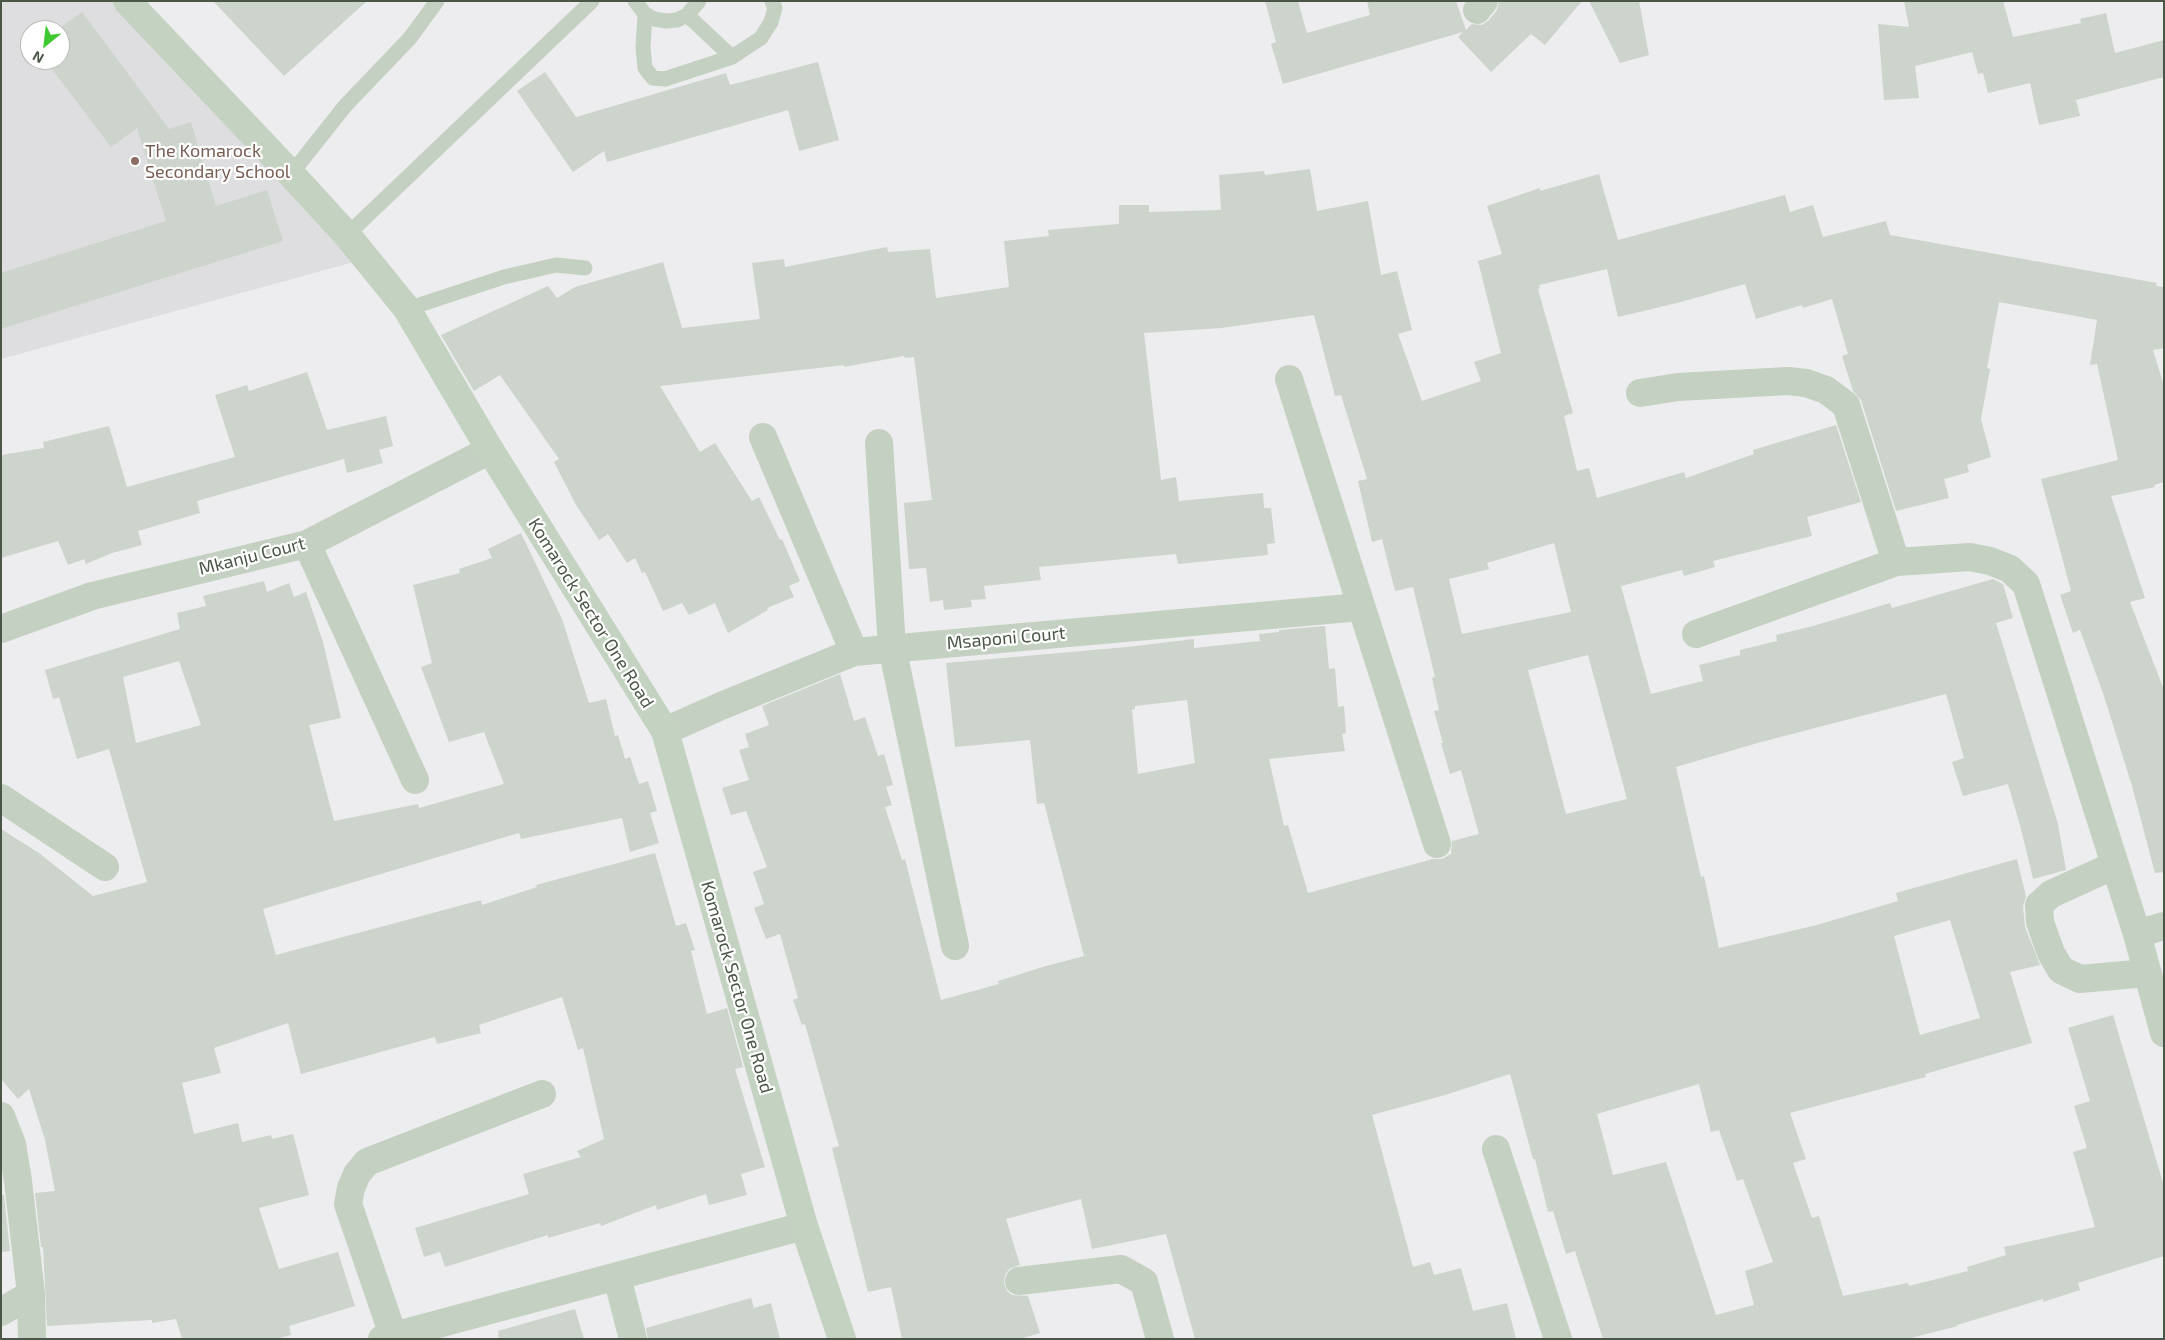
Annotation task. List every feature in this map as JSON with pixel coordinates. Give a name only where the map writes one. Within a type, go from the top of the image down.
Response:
[{"type":"main road","name":"Komarock Sector One Road","points":[[127,1],[347,235],[407,309],[490,450],[665,731],[804,1226],[842,1339]]},
{"type":"street","points":[[1289,379],[1437,844]]},
{"type":"street","points":[[1640,393],[1678,387],[1788,381],[1806,383],[1826,390],[1846,406],[1896,562]]},
{"type":"street","points":[[763,437],[854,652]]},
{"type":"street","points":[[879,443],[892,647],[955,946]]},
{"type":"street","name":"Mkanju Court","points":[[1,629],[92,596],[308,544],[490,450]]},
{"type":"street","points":[[308,544],[415,780]]},
{"type":"street","points":[[1696,634],[1896,562],[1970,557],[1990,561],[2010,570],[2026,584],[2137,934],[2164,1033]]},
{"type":"street","name":"Msaponi Court","points":[[665,731],[854,652],[892,647],[1362,608]]},
{"type":"street","points":[[1,798],[106,867]]},
{"type":"street","points":[[2115,865],[2050,894],[2039,905],[2040,922],[2051,953],[2061,970],[2080,979],[2147,973]]},
{"type":"street","points":[[2137,934],[2164,926]]},
{"type":"street","points":[[542,1094],[367,1162],[357,1174],[351,1188],[348,1204],[387,1337],[804,1226]]},
{"type":"street","points":[[1,1116],[12,1144],[10,1186],[31,1294],[32,1339]]},
{"type":"street","points":[[1496,1149],[1558,1339]]},
{"type":"street","points":[[1019,1281],[1120,1269],[1144,1282],[1160,1339]]},
{"type":"street","points":[[617,1276],[633,1339]]},
{"type":"street","points":[[1,1312],[31,1294]]},
{"type":"lane","points":[[291,174],[345,106],[410,38],[437,1]]},
{"type":"lane","points":[[347,235],[592,1]]},
{"type":"lane","points":[[635,1],[645,14],[654,19],[666,21],[677,20],[687,15],[698,1]]},
{"type":"lane","points":[[645,14],[642,47],[645,68],[653,78],[665,79],[732,56],[761,38],[771,22],[775,8],[772,1]]},
{"type":"lane","points":[[687,15],[732,56]]},
{"type":"lane","points":[[407,309],[504,277],[556,265],[585,268]]},
{"type":"shaded area","name":"The Komarock Secondary School","points":[[1,1],[133,1],[354,262],[1,359]]},
{"type":"building","points":[[213,1],[367,1],[284,76]]},
{"type":"building","points":[[1265,1],[1298,1],[1307,33],[1370,15],[1367,1],[1456,1],[1466,30],[1472,24],[1482,25],[1489,20],[1497,10],[1499,1],[1582,1],[1545,45],[1531,34],[1491,72],[1458,37],[1463,32],[1283,84],[1271,44],[1276,42]]},
{"type":"building","points":[[1589,1],[1639,1],[1649,55],[1620,63]]},
{"type":"building","points":[[1904,1],[2003,1],[2013,37],[2081,23],[2080,19],[2106,13],[2115,53],[2164,40],[2164,77],[2076,100],[2080,116],[2039,125],[2030,83],[1988,93],[1983,73],[1978,74],[1972,52],[1915,66],[1919,98],[1884,100],[1878,24],[1909,27]]},
{"type":"building","points":[[82,12],[169,129],[191,122],[216,206],[267,190],[283,241],[1,329],[1,273],[166,221],[137,128],[111,147],[53,70],[70,70],[70,21]]},
{"type":"building","points":[[818,62],[839,140],[799,151],[788,110],[607,162],[604,151],[573,172],[517,91],[545,72],[576,117],[726,73],[730,85]]},
{"type":"building","points":[[1310,169],[1317,211],[1368,201],[1381,275],[1397,271],[1412,330],[1398,334],[1422,401],[1481,381],[1474,362],[1501,353],[1478,261],[1502,254],[1487,206],[1540,188],[1540,191],[1599,174],[1618,240],[1785,195],[1790,212],[1813,205],[1823,237],[1886,221],[1890,235],[2157,283],[2156,286],[2164,287],[2164,348],[2153,350],[2164,386],[2164,482],[2154,485],[2155,487],[2111,496],[2145,598],[2130,602],[2164,690],[2164,872],[2155,873],[2132,786],[2104,696],[2080,630],[2073,633],[2060,595],[2071,591],[2041,479],[2118,460],[2097,364],[2090,365],[2097,320],[1999,302],[1987,368],[1990,369],[1981,419],[1991,457],[1967,465],[1969,472],[1944,479],[1949,498],[1896,511],[1861,400],[1853,391],[1842,356],[1848,354],[1832,299],[1803,308],[1802,305],[1756,319],[1745,284],[1618,317],[1607,269],[1539,285],[1540,288],[1538,289],[1573,413],[1564,416],[1577,471],[1589,468],[1597,498],[1684,472],[1686,478],[1754,454],[1753,450],[1836,425],[1861,502],[1807,517],[1812,536],[1713,561],[1715,567],[1684,576],[1682,570],[1621,586],[1651,694],[1703,681],[1699,665],[1740,655],[1740,650],[1777,641],[1776,635],[1890,603],[1892,608],[1993,579],[2003,584],[2013,618],[1996,623],[2058,824],[2066,870],[2033,879],[2008,784],[1963,796],[1952,762],[1964,758],[1946,694],[1761,742],[1676,767],[1701,877],[1704,876],[1719,948],[1817,925],[1898,901],[1896,893],[2017,859],[2026,897],[2023,906],[2025,927],[2040,965],[2010,972],[2032,1043],[1925,1074],[1926,1077],[1790,1113],[1806,1159],[1793,1163],[1812,1218],[1819,1216],[1843,1296],[1908,1283],[1909,1286],[1968,1271],[1967,1267],[2006,1255],[2004,1247],[2095,1227],[2073,1152],[2087,1148],[2074,1106],[2090,1101],[2068,1028],[2113,1015],[2164,1186],[2164,1256],[2078,1283],[2080,1290],[2043,1302],[2043,1299],[1958,1326],[1907,1339],[1603,1339],[1575,1251],[1566,1254],[1553,1211],[1548,1212],[1535,1159],[1533,1159],[1510,1074],[1445,1095],[1372,1115],[1413,1267],[1430,1262],[1434,1275],[1461,1268],[1473,1311],[1507,1303],[1516,1339],[1195,1339],[1166,1234],[1092,1249],[1081,1199],[1006,1219],[1020,1265],[1009,1269],[1005,1275],[1004,1283],[1007,1291],[1012,1295],[1028,1296],[1040,1333],[1020,1339],[902,1339],[891,1287],[868,1292],[832,1148],[839,1146],[805,1024],[802,1025],[793,1000],[798,998],[780,934],[766,939],[754,908],[764,904],[753,872],[767,867],[746,811],[731,815],[722,788],[749,780],[739,750],[749,747],[745,734],[769,725],[762,706],[840,674],[854,721],[865,717],[878,756],[884,754],[893,785],[886,787],[892,805],[885,807],[902,860],[905,859],[941,1000],[999,984],[998,981],[1084,956],[1044,803],[1037,804],[1030,740],[955,747],[946,663],[1127,647],[1194,639],[1194,648],[1260,641],[1259,634],[1279,632],[1279,630],[1325,626],[1329,669],[1335,668],[1338,707],[1344,706],[1346,733],[1342,734],[1345,751],[1269,759],[1284,826],[1288,825],[1308,893],[1433,859],[1442,859],[1451,854],[1452,841],[1479,834],[1461,770],[1450,774],[1441,743],[1443,743],[1434,711],[1439,710],[1432,678],[1435,677],[1413,587],[1395,591],[1382,539],[1372,542],[1358,481],[1367,479],[1341,395],[1335,396],[1314,315],[1221,328],[1144,333],[1161,480],[1176,477],[1179,501],[1263,493],[1264,508],[1271,508],[1275,543],[1267,544],[1268,555],[1178,564],[1176,554],[1039,567],[1041,580],[984,586],[986,599],[971,600],[972,607],[944,610],[943,600],[930,602],[926,568],[909,569],[904,503],[932,500],[914,357],[905,358],[904,356],[844,367],[844,365],[660,386],[700,452],[715,443],[752,501],[759,497],[780,540],[782,539],[800,581],[789,586],[794,597],[767,608],[768,610],[728,633],[715,603],[689,615],[682,603],[663,611],[645,572],[642,573],[635,558],[627,563],[608,534],[599,540],[575,503],[554,462],[559,459],[500,375],[474,391],[441,335],[548,286],[557,298],[575,287],[663,262],[682,328],[760,319],[752,263],[784,259],[785,267],[887,247],[888,252],[930,249],[936,298],[1009,287],[1004,241],[1049,236],[1048,230],[1119,224],[1119,205],[1149,205],[1149,212],[1221,210],[1219,175],[1264,171],[1265,175]],"holes":[[[1554,543],[1571,612],[1462,634],[1449,579],[1489,569],[1487,563]],[[1588,655],[1627,799],[1566,814],[1528,670]],[[1187,700],[1195,763],[1138,774],[1132,710],[1135,709],[1135,706]],[[1950,920],[1980,1018],[1920,1035],[1894,936]],[[1699,1084],[1711,1132],[1719,1130],[1737,1181],[1743,1179],[1773,1262],[1745,1271],[1754,1305],[1716,1315],[1666,1162],[1613,1175],[1597,1114]]]},
{"type":"building","points":[[307,372],[327,430],[386,416],[393,446],[379,450],[383,463],[347,473],[344,459],[197,501],[200,513],[138,531],[142,545],[112,553],[86,564],[84,559],[68,565],[58,541],[1,558],[1,455],[44,448],[43,442],[109,426],[127,487],[235,457],[215,395],[247,385],[249,391]]},
{"type":"building","points":[[521,533],[562,619],[589,703],[606,699],[615,736],[618,735],[625,759],[630,757],[639,784],[648,781],[657,811],[650,813],[659,843],[630,852],[622,818],[521,839],[519,833],[263,909],[276,955],[481,900],[482,905],[537,887],[536,885],[655,853],[676,926],[686,923],[695,950],[691,951],[707,1014],[727,1008],[743,1067],[735,1069],[765,1167],[741,1174],[747,1195],[709,1205],[706,1194],[657,1210],[656,1205],[601,1226],[600,1223],[548,1238],[548,1235],[445,1267],[440,1252],[424,1257],[415,1228],[529,1194],[523,1174],[581,1157],[577,1151],[604,1139],[583,1048],[578,1050],[562,997],[479,1025],[481,1033],[437,1044],[435,1037],[301,1074],[288,1023],[214,1048],[221,1073],[182,1083],[194,1134],[238,1123],[242,1142],[271,1135],[272,1139],[293,1134],[309,1195],[259,1208],[279,1269],[338,1252],[355,1306],[289,1326],[291,1335],[275,1339],[182,1339],[176,1319],[152,1323],[152,1320],[47,1326],[43,1247],[41,1247],[35,1193],[55,1191],[45,1140],[29,1089],[18,1099],[1,1079],[1,829],[39,853],[93,896],[147,882],[109,749],[77,759],[59,697],[53,699],[45,670],[180,629],[177,613],[206,606],[203,596],[264,581],[267,592],[289,583],[294,597],[306,592],[323,642],[341,718],[309,725],[334,821],[418,804],[419,808],[504,784],[484,732],[449,742],[421,667],[432,663],[413,585],[460,573],[459,569],[492,558],[488,549]],"holes":[[[179,661],[201,725],[136,743],[123,677]]]},
{"type":"building","points":[[1,1195],[4,1195],[10,1251],[1,1252]]},
{"type":"building","points":[[751,1298],[754,1308],[771,1303],[780,1339],[648,1339],[646,1328]]},
{"type":"building","points":[[575,1309],[584,1339],[499,1339],[498,1331]]},
{"type":"place","name":"The Komarock Secondary School","points":[[135,161]]}]
